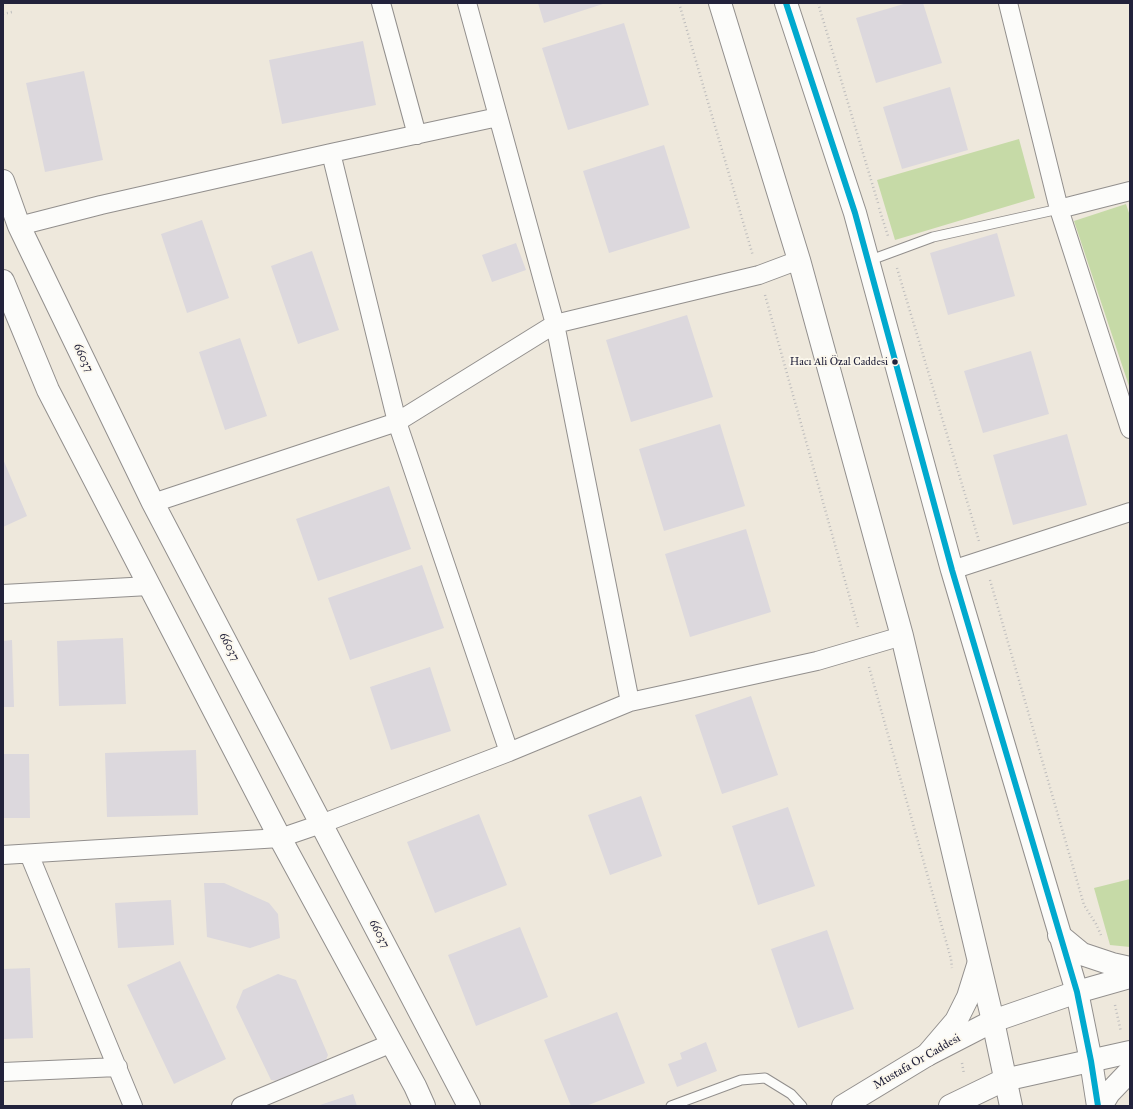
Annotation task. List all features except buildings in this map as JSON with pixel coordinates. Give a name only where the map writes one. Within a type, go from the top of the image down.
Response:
[{"type":"main road","points":[[720,3],[799,260],[902,636],[978,966],[993,1021],[1004,1080],[1011,1106]]},
{"type":"main road","points":[[786,3],[855,213],[952,570],[1077,992],[1100,1106]]},
{"type":"main road","name":"66037","points":[[3,181],[18,226],[153,503],[469,1106]]},
{"type":"main road","points":[[3,282],[48,390],[280,838],[392,1043],[424,1106]]},
{"type":"main road","points":[[1059,935],[1082,954],[1117,971]]},
{"type":"main road","points":[[928,1055],[956,1021],[968,996],[978,966]]},
{"type":"main road","name":"Mustafa Or Caddesi","points":[[843,1106],[957,1038],[993,1021],[1077,992],[1117,971],[1130,977]]},
{"type":"main road","points":[[960,1101],[1004,1080],[1091,1061],[1129,1058]]},
{"type":"main road","points":[[1100,1106],[1129,1058]]},
{"type":"street","points":[[381,3],[417,135]]},
{"type":"street","points":[[467,3],[555,324],[630,702]]},
{"type":"street","points":[[1008,3],[1059,209],[1129,421]]},
{"type":"street","points":[[18,226],[100,205],[498,117]]},
{"type":"street","points":[[330,153],[397,422],[509,752]]},
{"type":"street","points":[[1059,209],[1130,191]]},
{"type":"street","points":[[153,503],[240,476],[397,422],[555,324],[759,275],[799,260]]},
{"type":"street","points":[[952,570],[1130,512]]},
{"type":"street","points":[[3,594],[149,586]]},
{"type":"street","points":[[3,855],[280,838],[321,824],[509,752],[630,702],[817,661],[902,636]]},
{"type":"street","points":[[29,854],[133,1106]]},
{"type":"street","points":[[241,1106],[392,1043]]},
{"type":"street","points":[[3,1072],[118,1067]]},
{"type":"lane","points":[[868,261],[933,237],[1059,209]]},
{"type":"lane","points":[[671,1106],[740,1080],[765,1078],[791,1094],[802,1106]]},
{"type":"path","points":[[679,3],[759,275],[864,647],[950,954],[952,974]]},
{"type":"path","points":[[818,3],[985,560],[1084,905],[1096,924],[1117,971],[1129,1058]]},
{"type":"path","points":[[3,14],[12,12]]},
{"type":"path","points":[[957,1038],[960,1101]]},
{"type":"green space","points":[[1019,139],[1035,198],[895,240],[877,180]]},
{"type":"green space","points":[[1126,204],[1130,216],[1130,389],[1074,221]]},
{"type":"green space","points":[[1130,879],[1130,947],[1110,945],[1094,888]]},
{"type":"transit line","points":[[786,3],[855,213],[952,570],[1077,992],[1091,1061],[1098,1106]]},
{"type":"place","name":"Hacı Ali Özal Caddesi","points":[[895,362]]}]
